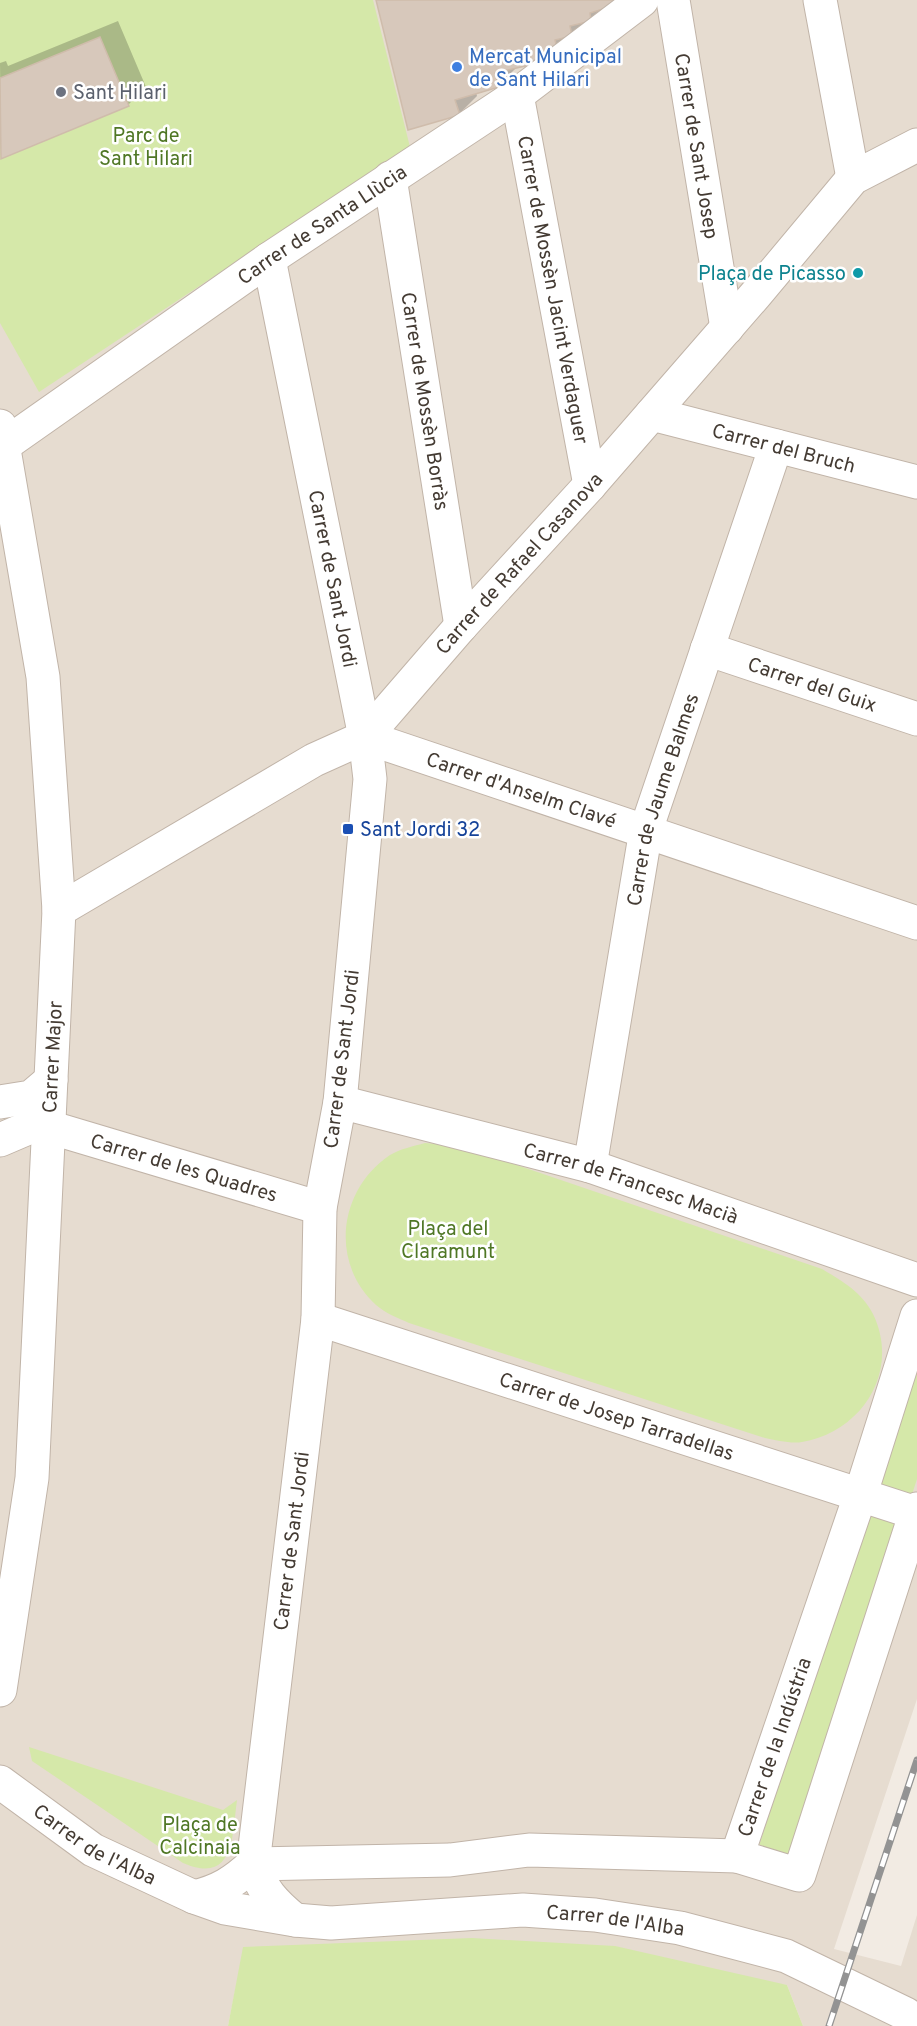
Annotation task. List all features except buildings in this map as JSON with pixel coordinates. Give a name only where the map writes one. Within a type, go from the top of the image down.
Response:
[{"type":"street","name":"Carrer de Santa Llùcia","points":[[1,440],[517,95],[642,0]]},
{"type":"street","name":"Carrer de Sant Josep","points":[[673,0],[727,328]]},
{"type":"street","points":[[820,0],[853,178]]},
{"type":"street","name":"Carrer de Mossèn Jacint Verdaguer","points":[[517,95],[590,485]]},
{"type":"street","name":"Carrer de Rafael Casanova","points":[[59,910],[314,760],[365,737],[461,626],[652,414],[853,178],[917,145]]},
{"type":"street","name":"Carrer de Mossèn Borràs","points":[[390,178],[461,626]]},
{"type":"street","name":"Carrer de Sant Jordi","points":[[253,1864],[318,1319],[320,1208],[340,1102],[370,779],[365,737],[269,259]]},
{"type":"street","name":"Carrer del Bruch","points":[[652,414],[917,482]]},
{"type":"street","name":"Carrer Major","points":[[0,1690],[32,1478],[59,910],[43,677],[1,440]]},
{"type":"street","name":"Carrer de Jaume Balmes","points":[[590,1166],[646,830],[776,446]]},
{"type":"street","name":"Carrer del Guix","points":[[707,649],[917,719]]},
{"type":"street","name":"Carrer d'Anselm Clavé","points":[[365,737],[917,923]]},
{"type":"street","points":[[0,1102],[31,1097],[51,1080]]},
{"type":"street","name":"Carrer de Francesc Macià","points":[[340,1102],[590,1166],[917,1280]]},
{"type":"street","points":[[1,1135],[49,1123]]},
{"type":"street","name":"Carrer de les Quadres","points":[[49,1123],[320,1208]]},
{"type":"street","name":"Carrer de la Indústria","points":[[916,1511],[799,1875],[737,1856],[861,1493],[917,1316]]},
{"type":"street","name":"Carrer de Josep Tarradellas","points":[[318,1319],[916,1511]]},
{"type":"street","name":"Carrer de l'Alba","points":[[0,1782],[93,1850],[194,1898],[225,1908],[295,1920],[330,1923],[523,1910],[595,1915],[680,1928],[786,1956],[906,2014],[912,2026]]},
{"type":"street","points":[[194,1898],[216,1892],[236,1881],[253,1864],[450,1860],[529,1850],[737,1856]]},
{"type":"street","points":[[253,1864],[259,1883],[270,1900],[295,1920]]},
{"type":"shaded area","points":[[0,0],[917,0],[917,1699],[834,1949],[901,1966],[917,1915],[917,2026],[803,2026],[787,1985],[244,1947],[228,2026],[0,2026]]},
{"type":"green space","name":"Parc de Sant Hilari","points":[[0,0],[373,0],[410,147],[39,392],[0,323]]},
{"type":"green space","name":"Plaça del Claramunt","points":[[425,1143],[461,1146],[822,1269],[857,1293],[873,1314],[880,1336],[882,1357],[878,1377],[870,1396],[858,1412],[842,1426],[823,1436],[802,1442],[779,1441],[409,1323],[387,1313],[376,1305],[361,1288],[351,1268],[346,1248],[346,1227],[351,1206],[360,1187],[373,1169],[394,1153]]},
{"type":"green space","points":[[917,1369],[917,1479],[793,1861],[758,1849],[880,1468]]},
{"type":"green space","name":"Plaça de Calcinaia","points":[[29,1747],[223,1810],[237,1800],[228,1853],[222,1862],[213,1868],[200,1868],[183,1863],[32,1761]]},
{"type":"green space","points":[[472,1938],[615,1946],[787,1985],[803,2026],[228,2026],[243,1947]]},
{"type":"railway","points":[[829,2026],[917,1760]]},
{"type":"place","name":"Mercat Municipal de Sant Hilari","points":[[457,67]]},
{"type":"place","name":"Sant Hilari","points":[[61,92]]},
{"type":"place","name":"Plaça de Picasso","points":[[858,273]]},
{"type":"place","name":"Sant Jordi 32","points":[[348,829]]}]
